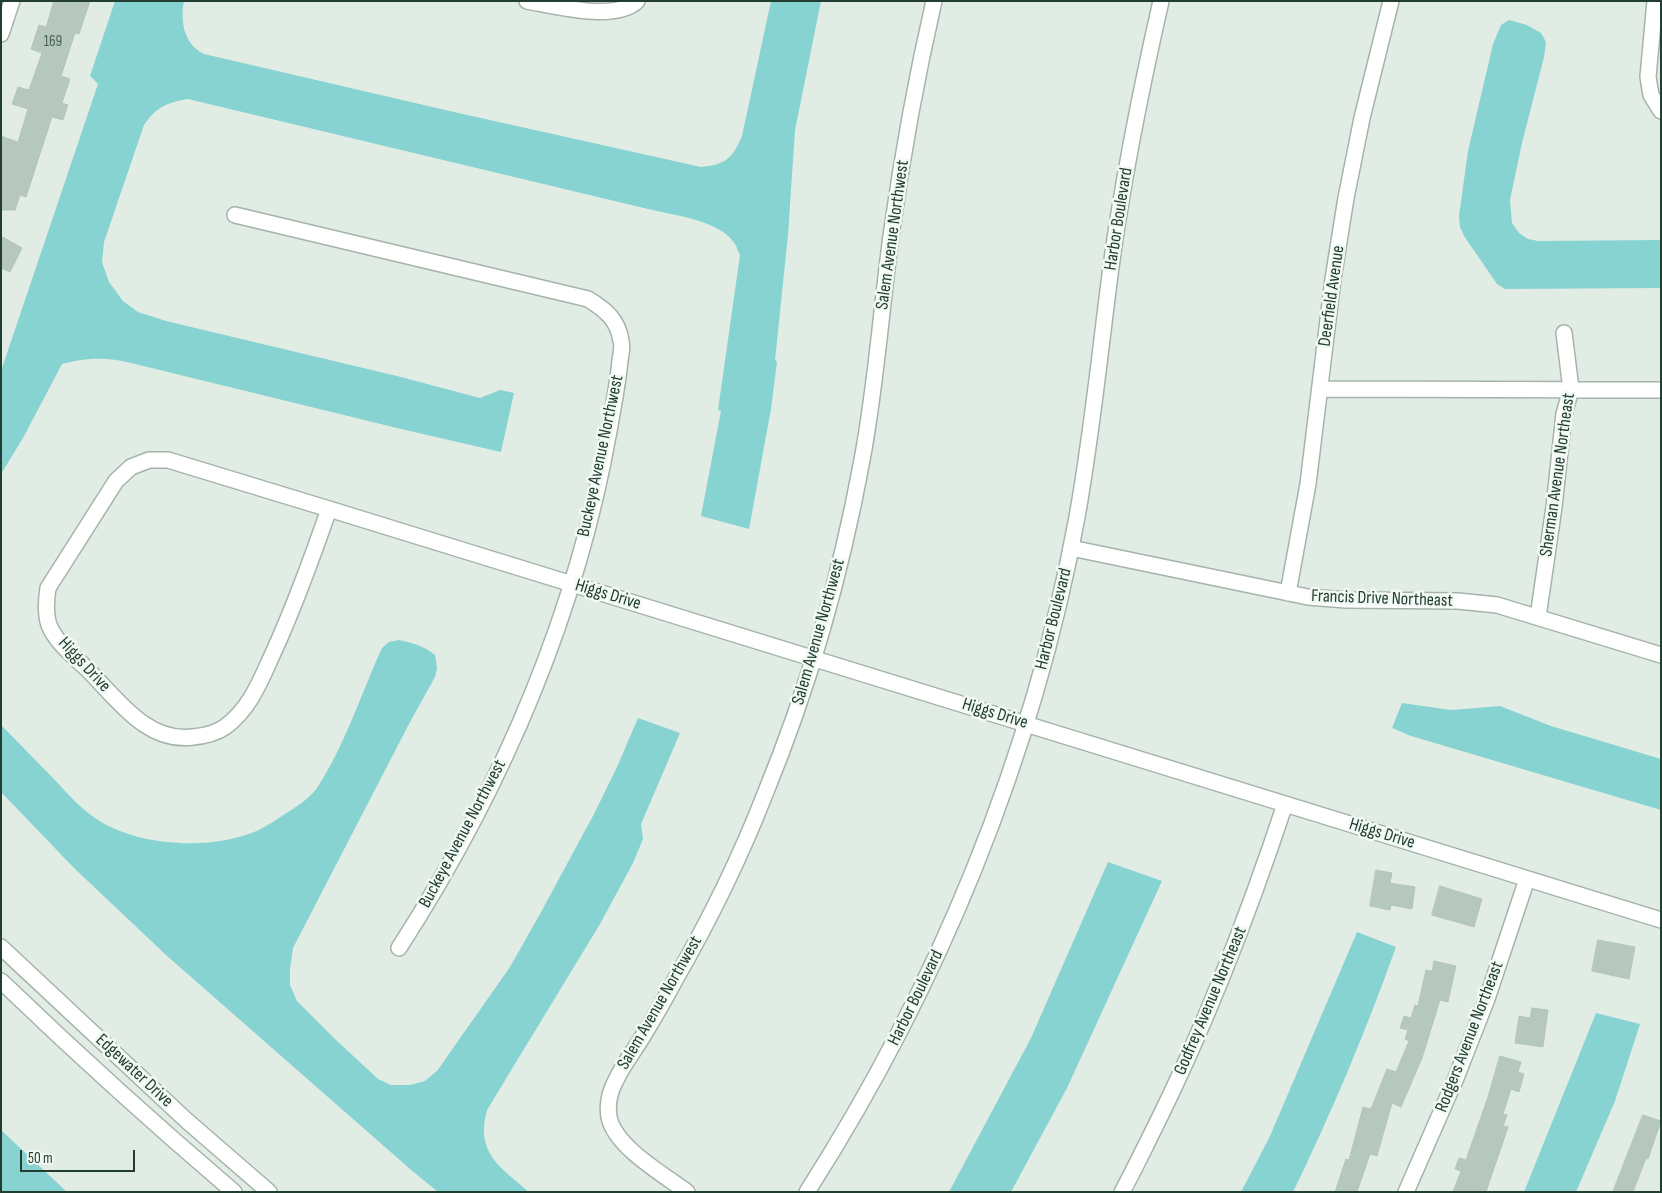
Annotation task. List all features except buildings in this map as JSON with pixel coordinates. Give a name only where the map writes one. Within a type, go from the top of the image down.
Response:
[{"type":"street","points":[[1,34],[12,1]]},
{"type":"street","points":[[527,1],[596,12],[616,12],[637,1]]},
{"type":"street","name":"Salem Avenue Northwest","points":[[687,1192],[630,1149],[616,1135],[609,1117],[609,1098],[616,1080],[648,1029],[691,953],[730,875],[765,795],[796,713],[814,658],[844,546],[862,460],[871,403],[891,237],[906,141],[934,1]]},
{"type":"street","name":"Harbor Boulevard","points":[[807,1192],[872,1084],[946,936],[996,814],[1026,724],[1052,629],[1071,548],[1093,418],[1111,266],[1124,178],[1161,1]]},
{"type":"street","name":"Deerfield Avenue","points":[[1288,593],[1308,484],[1333,279],[1346,198],[1362,118],[1391,1]]},
{"type":"street","points":[[1655,1],[1648,77],[1652,95],[1661,111]]},
{"type":"street","name":"Buckeye Avenue Northwest","points":[[235,215],[588,299],[604,309],[616,324],[622,343],[618,380],[605,453],[588,525],[572,584],[548,654],[520,723],[489,790],[455,856],[399,948]]},
{"type":"street","name":"Sherman Avenue Northeast","points":[[1538,617],[1554,507],[1564,414],[1571,389],[1564,333]]},
{"type":"street","points":[[1320,389],[1661,390]]},
{"type":"street","name":"Higgs Drive","points":[[329,510],[309,568],[286,625],[250,701],[238,716],[223,728],[205,736],[186,738],[167,736],[149,729],[134,717],[60,642],[50,626],[45,607],[48,588],[116,480],[131,467],[149,460],[168,460],[1661,920]]},
{"type":"street","name":"Francis Drive Northeast","points":[[1071,548],[1288,593],[1346,600],[1477,602],[1497,605],[1661,655]]},
{"type":"street","name":"Godfrey Avenue Northeast","points":[[1122,1192],[1176,1086],[1210,1008],[1238,938],[1285,804]]},
{"type":"street","name":"Rodgers Avenue Northeast","points":[[1406,1192],[1456,1078],[1487,999],[1527,879]]},
{"type":"street","name":"Edgewater Drive","points":[[1,946],[186,1120],[269,1192]]},
{"type":"street","name":"Edgewater Drive","points":[[1,981],[63,1040],[234,1192]]},
{"type":"water","points":[[115,1],[184,1],[183,24],[185,32],[197,50],[204,54],[701,167],[716,164],[727,159],[735,150],[742,136],[771,1],[821,1],[795,130],[788,235],[775,360],[777,362],[771,409],[749,529],[701,516],[721,411],[718,410],[740,255],[735,244],[719,229],[683,216],[188,99],[174,102],[157,110],[144,125],[104,242],[102,262],[109,282],[123,301],[138,312],[166,321],[401,377],[480,398],[500,390],[514,393],[501,452],[127,362],[95,359],[62,364],[23,438],[1,474],[1,371],[98,84],[90,76]]},
{"type":"water","points":[[1509,20],[1527,25],[1541,33],[1546,42],[1510,200],[1512,223],[1519,233],[1528,239],[1538,241],[1661,240],[1661,288],[1505,289],[1497,284],[1464,236],[1460,227],[1459,216],[1468,151],[1493,44],[1501,25]]},
{"type":"water","points":[[399,640],[418,645],[435,655],[437,668],[435,677],[293,948],[290,969],[290,985],[297,1001],[378,1079],[391,1085],[410,1085],[425,1081],[437,1071],[510,967],[594,814],[638,718],[680,733],[641,824],[643,839],[633,863],[600,924],[487,1110],[484,1137],[487,1148],[500,1166],[529,1192],[438,1192],[166,955],[74,868],[1,792],[1,725],[78,805],[112,828],[153,840],[176,843],[220,841],[240,837],[259,830],[298,806],[317,788],[344,737],[382,648],[389,642]]},
{"type":"water","points":[[1402,703],[1451,710],[1500,706],[1551,726],[1661,759],[1661,810],[1411,736],[1392,728]]},
{"type":"water","points":[[1108,862],[1162,881],[1067,1088],[1011,1192],[949,1192],[1031,1038]]},
{"type":"water","points":[[1357,932],[1396,947],[1361,1040],[1335,1101],[1293,1192],[1241,1192],[1270,1136]]},
{"type":"water","points":[[1596,1013],[1640,1024],[1615,1101],[1576,1192],[1524,1192]]},
{"type":"water","points":[[1,1130],[67,1192],[1,1192]]}]
